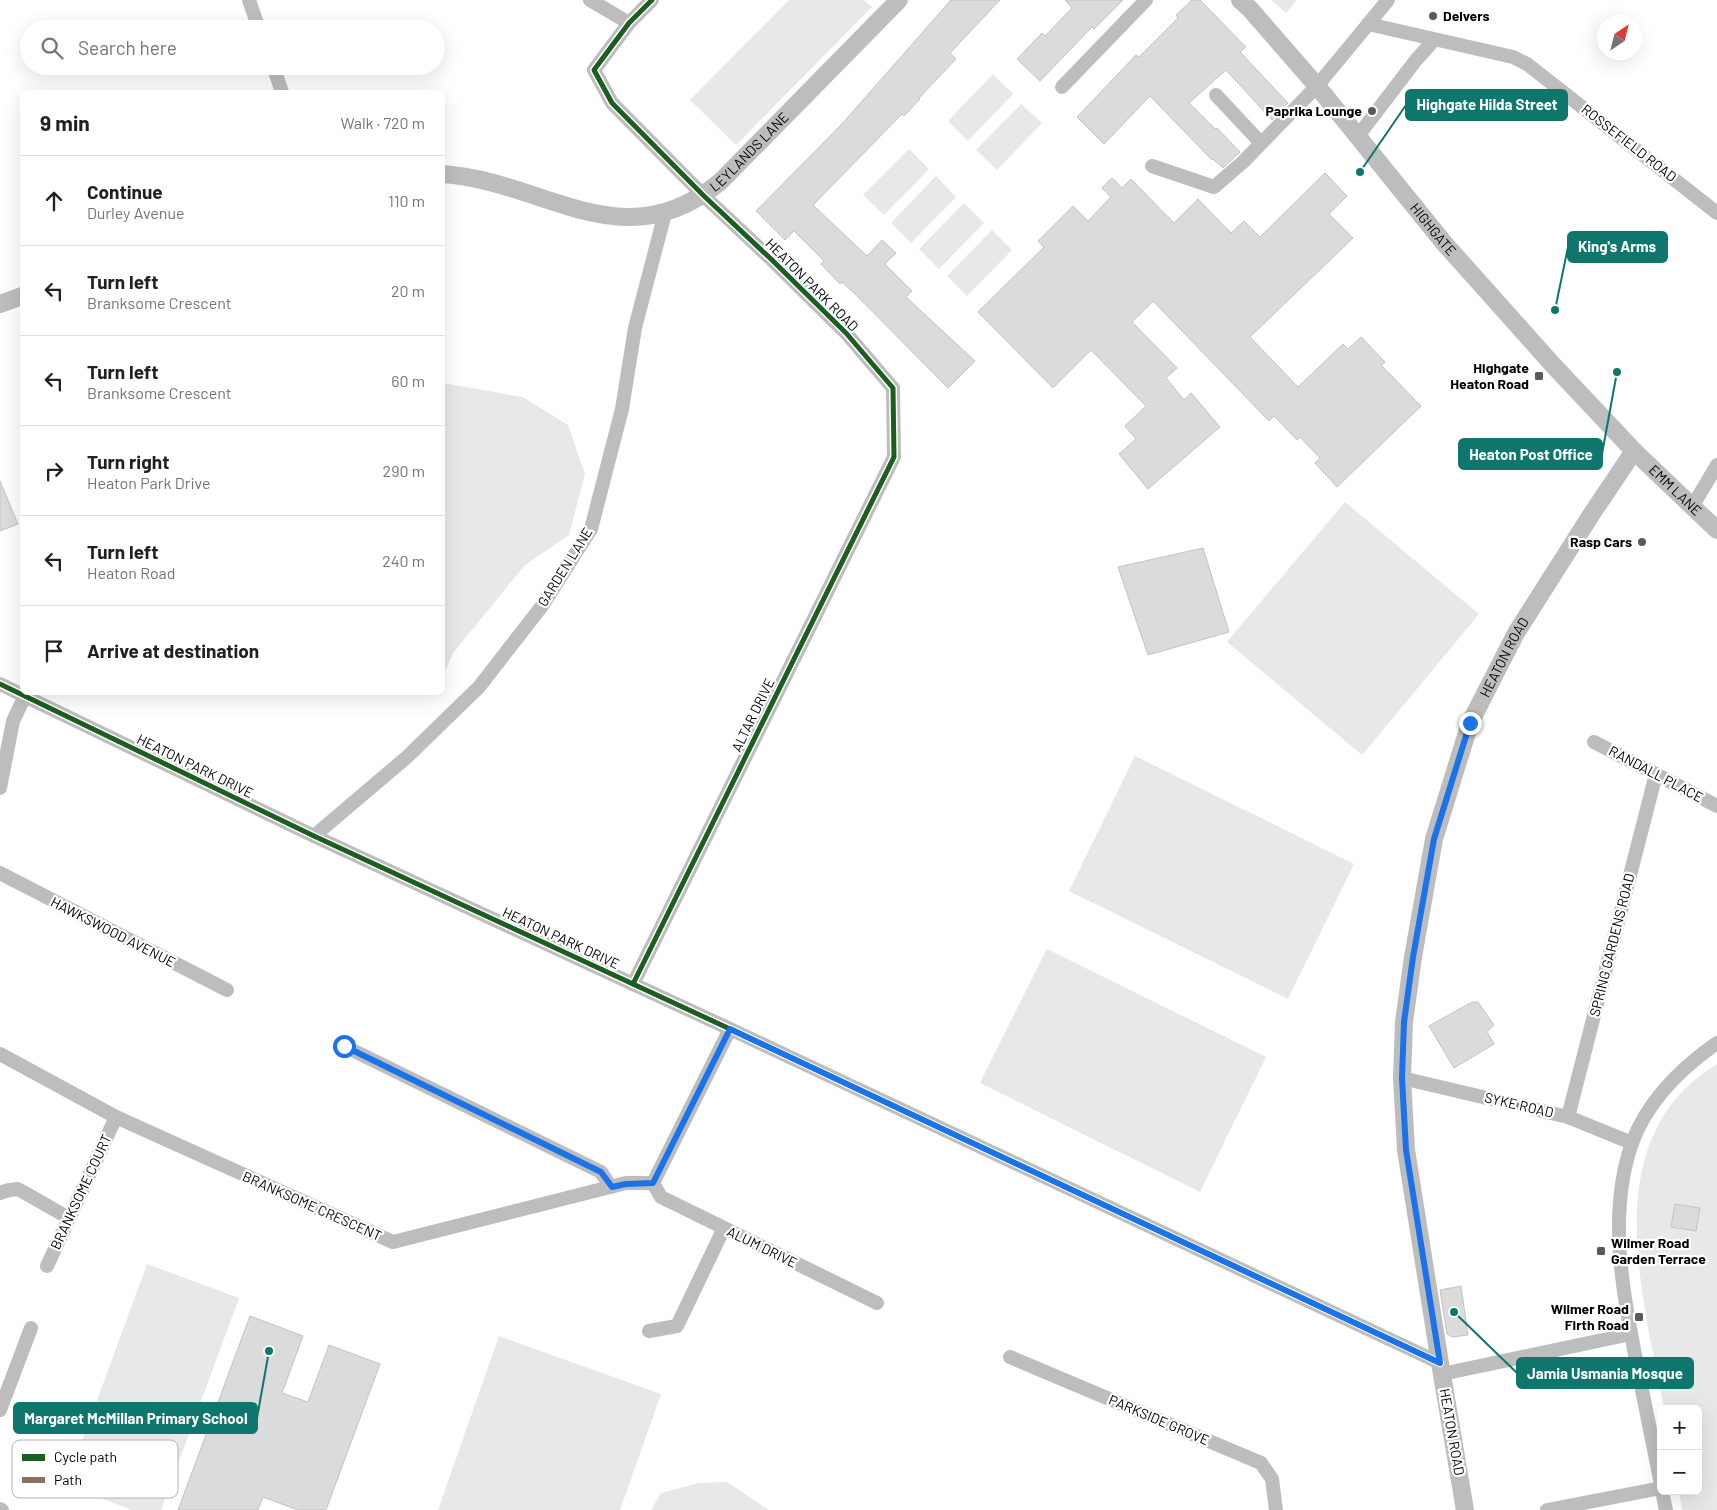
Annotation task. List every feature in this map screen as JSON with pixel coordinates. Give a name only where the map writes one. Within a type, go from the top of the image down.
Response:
[{"type":"street","points":[[249,0],[256,20]]},
{"type":"street","points":[[590,0],[630,23],[652,0]]},
{"type":"street","name":"LEYLANDS LANE","points":[[445,174],[483,180],[606,217],[649,216],[665,213],[704,196],[720,182],[899,0]]},
{"type":"street","points":[[1062,87],[1146,0]]},
{"type":"street","name":"HIGHGATE","points":[[1240,0],[1317,86],[1444,243],[1565,378],[1634,451]]},
{"type":"street","points":[[1152,166],[1214,187],[1242,162],[1317,86],[1388,0]]},
{"type":"street","name":"HEATON PARK ROAD","points":[[630,23],[594,70],[612,103],[704,196],[839,327],[893,388],[894,457]]},
{"type":"street","name":"ROSSEFIELD ROAD","points":[[1368,24],[1513,57],[1527,64],[1717,213]]},
{"type":"street","points":[[1358,136],[1416,60],[1434,40]]},
{"type":"street","points":[[276,75],[281,90]]},
{"type":"street","points":[[1216,95],[1260,142]]},
{"type":"street","name":"GARDEN LANE","points":[[314,836],[407,757],[479,686],[542,606],[590,529],[622,409],[635,328],[665,213]]},
{"type":"street","points":[[0,304],[20,297]]},
{"type":"street","name":"EMM LANE","points":[[1634,451],[1717,530]]},
{"type":"street","name":"HEATON ROAD","points":[[1465,1510],[1406,1150],[1402,1078],[1404,1022],[1410,976],[1434,839],[1470,723],[1516,633],[1634,451]]},
{"type":"street","name":"ALTAR DRIVE","points":[[632,984],[894,457]]},
{"type":"street","points":[[1692,507],[1717,465]]},
{"type":"street","name":"HEATON PARK DRIVE","points":[[0,684],[20,694]]},
{"type":"street","points":[[0,788],[13,721],[25,696]]},
{"type":"street","name":"HEATON PARK DRIVE","points":[[25,696],[314,836],[730,1029],[1441,1369]]},
{"type":"street","name":"RANDALL PLACE","points":[[1594,742],[1717,806]]},
{"type":"street","name":"SPRING GARDENS ROAD","points":[[1568,1117],[1656,774]]},
{"type":"street","name":"HAWKSWOOD AVENUE","points":[[0,873],[227,990]]},
{"type":"street","points":[[653,1183],[730,1029]]},
{"type":"street","points":[[1657,1464],[1631,1334],[1618,1251],[1621,1189],[1632,1143],[1646,1115],[1676,1075],[1717,1043]]},
{"type":"street","points":[[344,1046],[601,1172],[612,1187]]},
{"type":"street","name":"BRANKSOME CRESCENT","points":[[0,1054],[116,1118],[392,1242],[612,1187],[626,1184],[653,1183]]},
{"type":"street","name":"SYKE ROAD","points":[[1402,1078],[1568,1117],[1632,1143]]},
{"type":"street","name":"BRANKSOME COURT","points":[[47,1266],[116,1118]]},
{"type":"street","name":"ALUM DRIVE","points":[[653,1183],[661,1197],[877,1304]]},
{"type":"street","points":[[0,1193],[18,1190],[69,1218]]},
{"type":"street","points":[[649,1331],[678,1326],[724,1228]]},
{"type":"street","points":[[0,1410],[31,1328]]},
{"type":"street","points":[[1441,1369],[1631,1334]]},
{"type":"street","name":"PARKSIDE GROVE","points":[[1010,1357],[1261,1463],[1272,1479],[1276,1510]]},
{"type":"street","points":[[1547,1510],[1657,1491]]},
{"type":"street","points":[[1662,1495],[1666,1510]]},
{"type":"shaded area","points":[[789,0],[864,0],[872,7],[736,145],[690,100]]},
{"type":"shaded area","points":[[1271,0],[1297,0],[1286,13]]},
{"type":"shaded area","points":[[993,74],[1013,94],[968,141],[948,121]]},
{"type":"shaded area","points":[[1021,104],[1042,123],[997,170],[976,150]]},
{"type":"shaded area","points":[[909,149],[929,169],[884,215],[863,195]]},
{"type":"shaded area","points":[[936,176],[956,197],[911,243],[891,223]]},
{"type":"shaded area","points":[[964,203],[984,223],[939,269],[919,249]]},
{"type":"shaded area","points":[[992,230],[1012,250],[967,296],[947,276]]},
{"type":"shaded area","points":[[445,383],[523,397],[568,425],[585,474],[569,535],[525,565],[453,653],[445,671]]},
{"type":"shaded area","points":[[1345,502],[1479,614],[1362,755],[1227,642]]},
{"type":"shaded area","points":[[1135,756],[1354,864],[1288,999],[1069,891]]},
{"type":"shaded area","points":[[1047,949],[1266,1057],[1200,1192],[980,1083]]},
{"type":"shaded area","points":[[1717,1064],[1717,1510],[1682,1510],[1680,1495],[1702,1495],[1702,1405],[1663,1405],[1646,1318],[1639,1270],[1637,1222],[1641,1176],[1654,1133],[1679,1095]]},
{"type":"shaded area","points":[[147,1264],[239,1298],[178,1464],[178,1440],[82,1440]]},
{"type":"shaded area","points":[[499,1336],[661,1394],[620,1510],[438,1510]]},
{"type":"shaded area","points":[[727,1482],[769,1510],[651,1510],[661,1493],[699,1483]]},
{"type":"shaded area","points":[[100,1498],[165,1498],[161,1510],[132,1510]]},
{"type":"building","points":[[951,0],[1000,0],[950,53],[956,59],[920,99],[904,116],[902,114],[813,205],[867,256],[882,240],[896,253],[885,264],[912,291],[906,297],[975,361],[948,388],[854,293],[842,282],[840,284],[821,264],[824,261],[794,231],[785,240],[756,211],[841,125]]},
{"type":"building","points":[[1065,0],[1123,0],[1094,29],[1092,27],[1040,81],[1017,59],[1042,33],[1045,36],[1072,8]]},
{"type":"building","points":[[1192,0],[1200,0],[1246,47],[1240,52],[1288,103],[1272,120],[1226,70],[1189,103],[1240,152],[1223,168],[1212,160],[1150,96],[1104,144],[1077,117],[1136,55],[1139,57],[1178,18],[1176,15]]},
{"type":"building","points":[[1325,173],[1347,196],[1329,214],[1353,238],[1250,337],[1298,387],[1343,344],[1348,349],[1361,337],[1385,362],[1381,365],[1421,406],[1337,487],[1315,463],[1320,458],[1300,437],[1297,440],[1274,416],[1269,421],[1153,301],[1132,322],[1177,368],[1166,378],[1184,400],[1191,393],[1220,427],[1148,489],[1119,454],[1136,439],[1125,426],[1146,406],[1091,350],[1053,388],[978,312],[1044,247],[1038,241],[1073,206],[1088,221],[1111,197],[1102,188],[1112,178],[1122,188],[1131,179],[1174,223],[1198,199],[1231,233],[1244,221],[1260,237]]},
{"type":"building","points":[[0,481],[18,524],[0,531]]},
{"type":"building","points":[[1203,548],[1229,632],[1148,655],[1118,567]]},
{"type":"building","points":[[1472,1002],[1478,1002],[1494,1025],[1487,1032],[1494,1044],[1454,1068],[1429,1026]]},
{"type":"building","points":[[1675,1204],[1700,1208],[1696,1231],[1671,1227]]},
{"type":"building","points":[[1461,1286],[1468,1335],[1452,1337],[1447,1334],[1440,1290]]},
{"type":"building","points":[[250,1316],[303,1336],[282,1393],[308,1402],[329,1345],[380,1364],[326,1510],[298,1510],[263,1497],[258,1510],[178,1510]]},
{"type":"marked path","points":[[1491,1099],[1534,1109]]},
{"type":"cycle path","points":[[633,984],[894,457],[893,388],[846,333],[704,196],[612,103],[594,70],[629,23],[652,0]]},
{"type":"cycle path","points":[[0,684],[20,694]]},
{"type":"cycle path","points":[[23,695],[314,836],[730,1029],[1440,1363]]},
{"type":"place","name":"Delvers","points":[[1433,16]]},
{"type":"place","name":"Paprika Lounge","points":[[1372,111]]},
{"type":"place","name":"Highgate Hilda Street","points":[[1360,172]]},
{"type":"place","name":"King's Arms","points":[[1555,310]]},
{"type":"place","name":"Heaton Post Office","points":[[1617,372]]},
{"type":"place","name":"Highgate Heaton Road","points":[[1539,376]]},
{"type":"place","name":"Rasp Cars","points":[[1642,542]]},
{"type":"place","name":"Wilmer Road Garden Terrace","points":[[1601,1251]]},
{"type":"place","name":"Jamia Usmania Mosque","points":[[1454,1312]]},
{"type":"place","name":"Wilmer Road Firth Road","points":[[1639,1317]]},
{"type":"place","name":"Margaret McMillan Primary School","points":[[269,1351]]},
{"type":"route","points":[[344,1046],[601,1172],[612,1187],[626,1184],[653,1183],[730,1029],[1440,1363],[1406,1150],[1402,1078],[1404,1022],[1413,957],[1434,839],[1470,723]]}]
